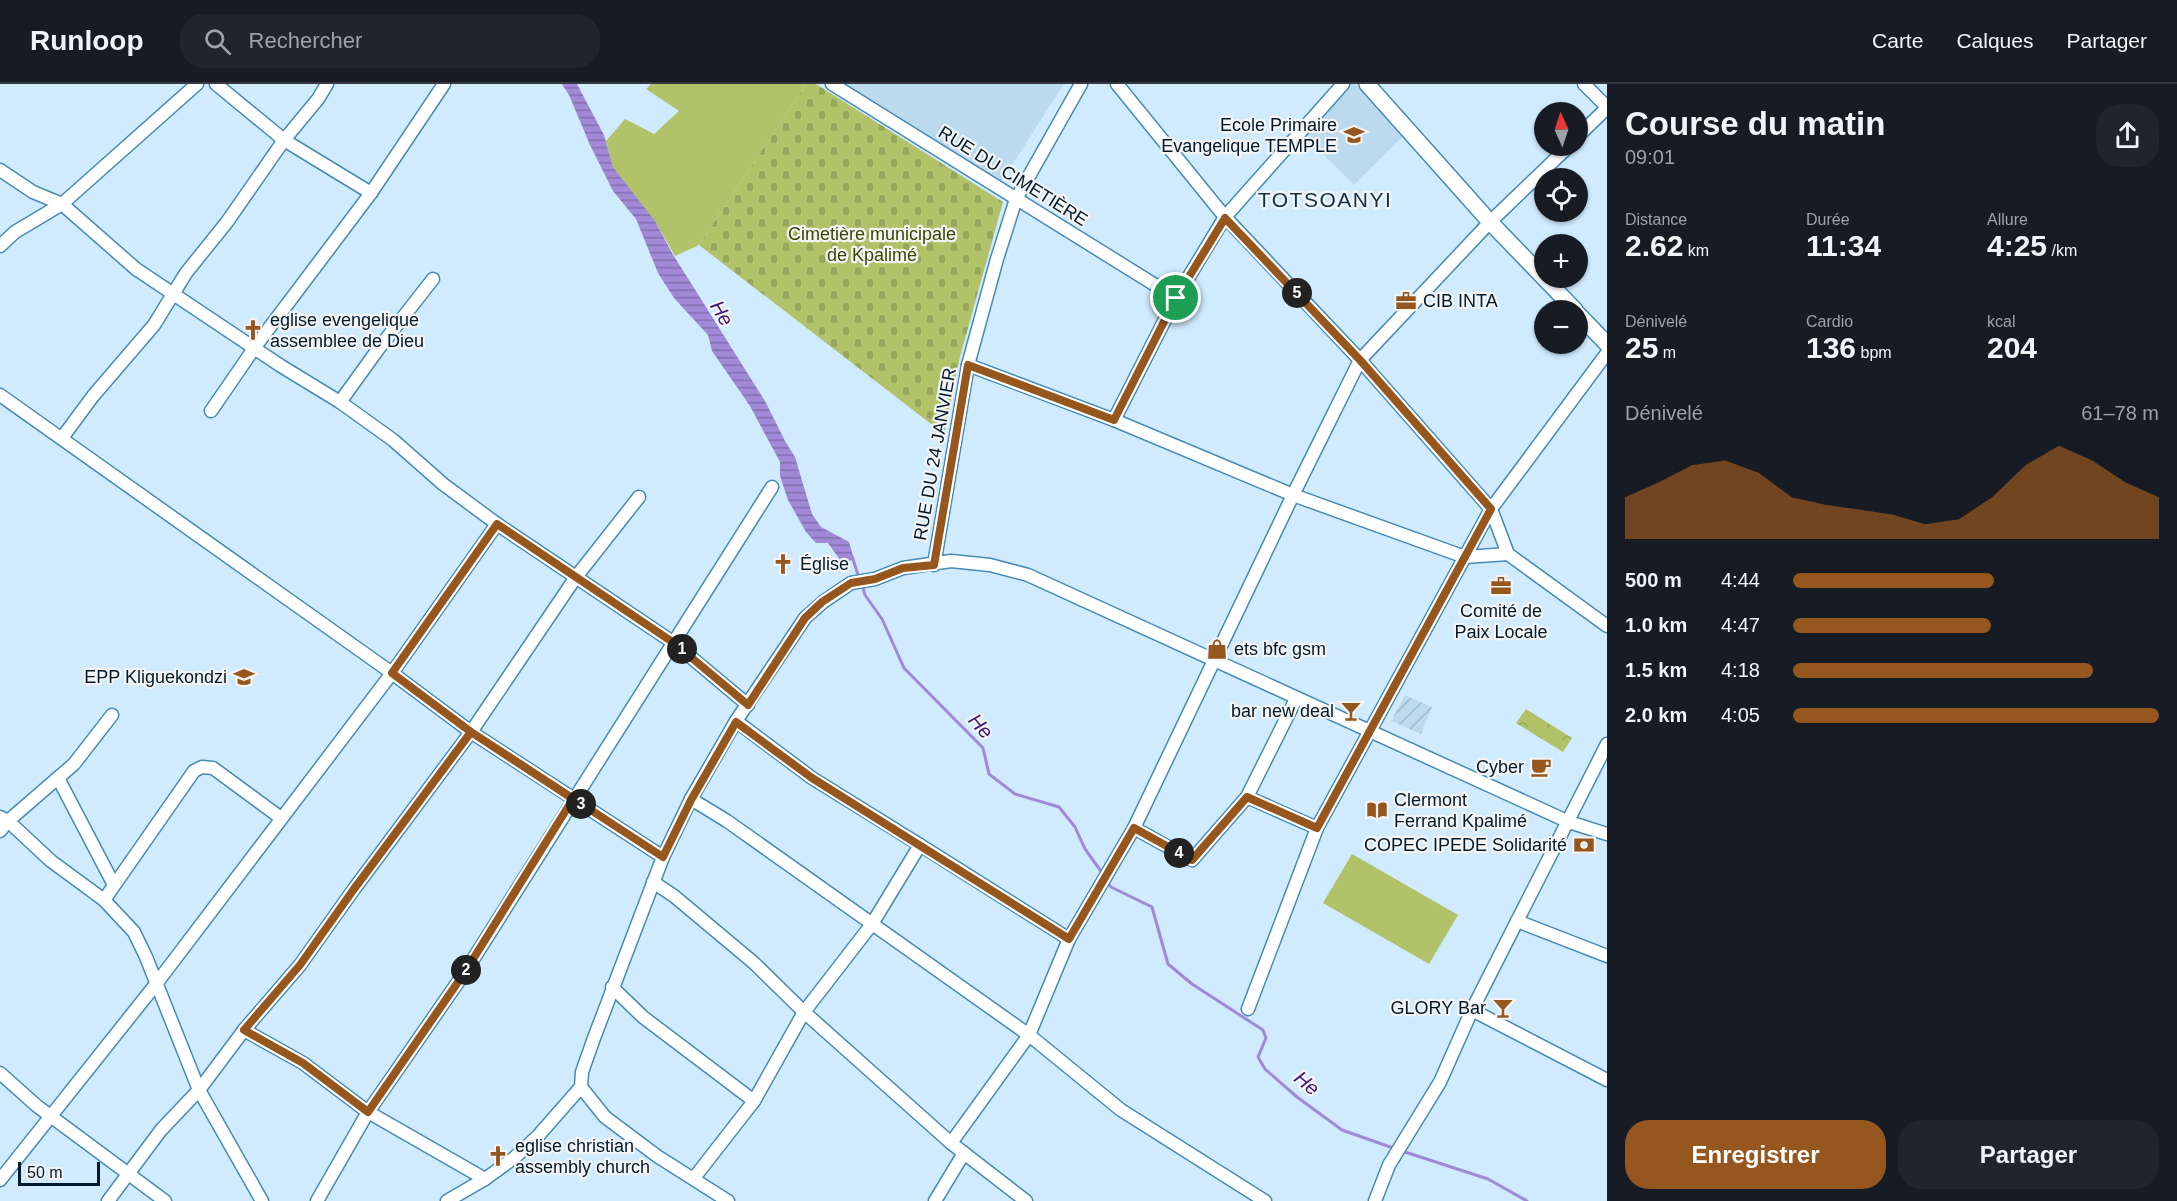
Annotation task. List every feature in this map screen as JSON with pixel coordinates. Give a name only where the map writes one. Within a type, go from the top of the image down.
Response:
[{"type":"main road","points":[[1367,84],[1490,222],[1565,300]]},
{"type":"main road","points":[[1588,324],[1607,344]]},
{"type":"street","points":[[0,246],[15,232],[62,204],[197,84]]},
{"type":"street","points":[[216,84],[284,140],[370,194]]},
{"type":"street","points":[[62,438],[93,396],[154,325],[186,273],[227,222],[284,140],[318,99],[327,84]]},
{"type":"street","points":[[211,411],[255,347],[370,194],[444,84]]},
{"type":"street","name":"RUE DU CIMETIÈRE","points":[[832,84],[1176,298]]},
{"type":"street","name":"RUE DU 24 JANVIER","points":[[934,565],[968,365],[988,288],[1016,199],[1081,84]]},
{"type":"street","points":[[1117,84],[1225,218],[1360,360],[1491,509],[1508,554],[1607,626]]},
{"type":"street","points":[[1114,420],[1176,298],[1225,218],[1343,84]]},
{"type":"street","points":[[1584,84],[1607,107],[1588,126]]},
{"type":"street","points":[[951,1143],[1029,1035],[1069,939],[1134,828],[1360,360],[1490,222],[1559,156]]},
{"type":"street","points":[[0,170],[33,192],[62,204],[136,269],[281,366],[340,402],[393,440],[443,484],[497,524],[674,643],[748,705]]},
{"type":"street","points":[[340,402],[433,279]]},
{"type":"street","points":[[1248,1009],[1317,828],[1370,730],[1491,509],[1607,352]]},
{"type":"street","points":[[968,365],[1114,420],[1293,495],[1465,557],[1508,554]]},
{"type":"street","points":[[0,394],[392,673],[471,732],[663,857]]},
{"type":"street","points":[[317,1201],[368,1112],[465,972],[772,487]]},
{"type":"street","points":[[108,1201],[161,1130],[199,1090],[244,1030],[300,965],[471,732],[576,577],[639,496]]},
{"type":"street","points":[[0,1180],[156,984],[392,673],[497,524]]},
{"type":"street","points":[[447,1201],[486,1179],[538,1136],[581,1087],[582,1072],[612,987],[663,857],[691,800],[736,722],[805,618],[822,602],[857,582],[875,579],[903,568],[951,561],[990,565],[1028,575],[1569,822],[1607,834]]},
{"type":"street","points":[[1134,828],[1192,860],[1247,797],[1296,699]]},
{"type":"street","points":[[112,715],[75,764],[3,823],[104,900],[134,932],[199,1090],[262,1201]]},
{"type":"street","points":[[736,722],[812,778],[1069,939]]},
{"type":"street","points":[[1375,1201],[1389,1165],[1440,1082],[1472,1010],[1607,744]]},
{"type":"street","points":[[104,900],[194,771],[202,767],[213,768],[281,818]]},
{"type":"street","points":[[58,778],[114,885]]},
{"type":"street","points":[[1247,797],[1317,828]]},
{"type":"street","points":[[691,800],[727,821],[1029,1035],[1121,1110],[1264,1201]]},
{"type":"street","points":[[694,1178],[754,1101],[804,1012],[872,924],[920,845]]},
{"type":"street","points":[[653,882],[674,896],[754,963],[804,1012],[951,1143],[1026,1201]]},
{"type":"street","points":[[1516,921],[1607,956]]},
{"type":"street","points":[[612,987],[643,1017],[754,1101]]},
{"type":"street","points":[[1472,1010],[1607,1080]]},
{"type":"street","points":[[244,1030],[303,1063],[368,1112],[486,1179]]},
{"type":"street","points":[[0,1073],[37,1106],[165,1201]]},
{"type":"street","points":[[581,1087],[605,1117],[657,1156],[728,1201]]},
{"type":"street","points":[[935,1201],[964,1152]]},
{"type":"shaded area","points":[[562,84],[577,84],[604,135],[613,167],[655,221],[672,253],[765,401],[795,457],[812,514],[821,527],[849,542],[854,559],[843,564],[828,543],[816,543],[806,532],[788,500],[780,476],[780,462],[750,406],[712,351],[708,335],[674,298],[658,273],[636,219],[613,191]]},
{"type":"shaded area","points":[[842,84],[1064,84],[996,190]]},
{"type":"shaded area","name":"Ecole Primaire Evangelique TEMPLE","points":[[1351,84],[1355,84],[1404,135],[1354,185],[1304,135]]},
{"type":"shaded area","points":[[1405,695],[1432,707],[1421,734],[1391,721]]},
{"type":"green space","points":[[651,84],[806,84],[699,245],[675,256],[656,223],[613,167],[606,141],[625,119],[654,134],[679,111],[646,89]]},
{"type":"green space","name":"Cimetière municipale de Kpalimé","points":[[806,84],[816,84],[1003,202],[960,357],[944,434],[699,245]]},
{"type":"green space","points":[[1526,709],[1572,738],[1563,752],[1516,723]]},
{"type":"green space","points":[[1352,854],[1458,915],[1429,964],[1323,903]]},
{"type":"waterway","name":"He","points":[[852,556],[859,578]]},
{"type":"waterway","name":"He","points":[[862,584],[865,595],[882,619],[904,668],[983,748],[989,774],[1015,794],[1059,807],[1075,827],[1085,849],[1103,874]]},
{"type":"waterway","name":"He","points":[[1106,880],[1111,887],[1152,907],[1168,964],[1192,984],[1263,1030],[1266,1038],[1258,1057],[1265,1069],[1297,1097],[1342,1130],[1396,1149]]},
{"type":"waterway","name":"He","points":[[1402,1151],[1488,1179],[1527,1201]]},
{"type":"place","name":"Ecole Primaire Evangelique TEMPLE","points":[[1354,135]]},
{"type":"place","name":"CIB INTA","points":[[1406,301]]},
{"type":"place","name":"eglise evengelique assemblee de Dieu","points":[[253,330]]},
{"type":"place","name":"Église","points":[[783,564]]},
{"type":"place","name":"Comité de Paix Locale","points":[[1501,586]]},
{"type":"place","name":"ets bfc gsm","points":[[1217,649]]},
{"type":"place","name":"EPP Kliguekondzi","points":[[244,677]]},
{"type":"place","name":"bar new deal","points":[[1351,711]]},
{"type":"place","name":"Cyber","points":[[1541,767]]},
{"type":"place","name":"Clermont Ferrand Kpalimé","points":[[1377,810]]},
{"type":"place","name":"COPEC IPEDE Solidarité","points":[[1584,845]]},
{"type":"place","name":"GLORY Bar","points":[[1503,1008]]},
{"type":"place","name":"eglise christian assembly church","points":[[498,1156]]},
{"type":"district","name":"TOTSOANYI","points":[[1325,199]]},
{"type":"route","points":[[1176,298],[1114,420],[968,365],[934,565],[903,568],[875,579],[851,583],[822,602],[805,618],[748,705],[674,643],[497,524],[392,673],[471,732],[573,799],[465,972],[368,1112],[303,1063],[244,1030],[300,965],[471,732],[663,857],[691,800],[736,722],[812,778],[1069,939],[1134,828],[1192,860],[1247,797],[1317,828],[1491,509],[1360,360],[1225,218],[1176,298]]}]
